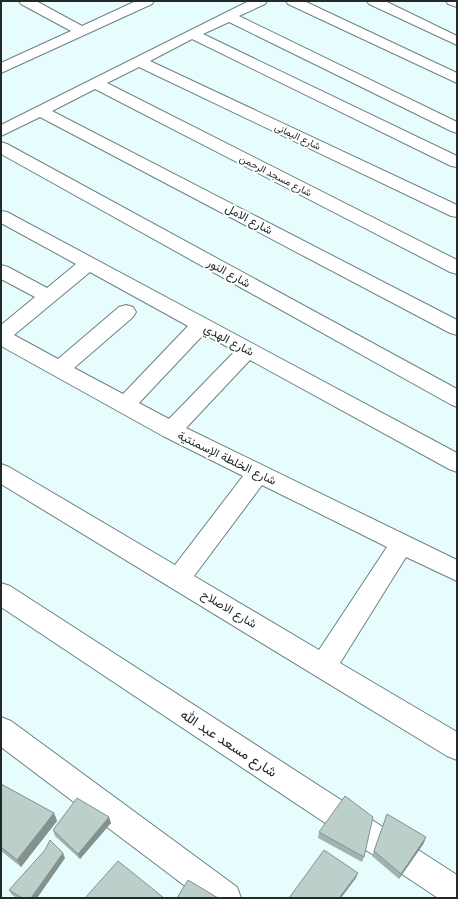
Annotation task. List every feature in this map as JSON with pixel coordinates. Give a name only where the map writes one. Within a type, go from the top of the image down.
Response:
[{"type":"street","points":[[26,1],[81,31]]},
{"type":"street","points":[[1,131],[260,1]]},
{"type":"street","points":[[293,1],[457,79]]},
{"type":"street","points":[[374,1],[457,41]]},
{"type":"street","points":[[453,1],[457,3]]},
{"type":"street","points":[[1,69],[142,2]]},
{"type":"street","points":[[228,16],[457,128]]},
{"type":"street","points":[[192,34],[457,162]]},
{"type":"street","name":"شارع اليمانى","points":[[139,61],[457,212]]},
{"type":"street","name":"شارع مسجد الرحمن","points":[[95,83],[457,268]]},
{"type":"street","name":"شارع الامل","points":[[40,111],[457,328]]},
{"type":"street","name":"شارع النور","points":[[1,147],[457,399]]},
{"type":"street","name":"شارع الهدي","points":[[1,216],[457,463]]},
{"type":"street","points":[[1,336],[88,264]]},
{"type":"street","points":[[1,271],[49,297]]},
{"type":"street","points":[[60,369],[126,312]]},
{"type":"street","points":[[125,405],[201,325]]},
{"type":"street","name":"شارع الخلطة الإسمنتية","points":[[1,336],[171,430],[457,571]]},
{"type":"street","points":[[171,430],[248,350]]},
{"type":"street","name":"شارع الاصلاح","points":[[1,473],[324,666],[457,748]]},
{"type":"street","points":[[178,579],[258,473]]},
{"type":"street","points":[[324,666],[402,544]]},
{"type":"street","name":"شارع مسعد عبد الله","points":[[1,594],[457,893]]},
{"type":"street","points":[[1,730],[226,898]]},
{"type":"building","points":[[1,784],[54,813],[17,860],[1,847]]},
{"type":"building","points":[[345,796],[373,817],[364,857],[319,832]]},
{"type":"building","points":[[77,798],[109,817],[78,854],[53,830]]},
{"type":"building","points":[[387,814],[426,837],[401,874],[374,851]]},
{"type":"building","points":[[50,840],[63,853],[31,898],[22,898],[9,890],[45,850]]},
{"type":"building","points":[[324,850],[358,873],[339,898],[289,898]]},
{"type":"building","points":[[118,861],[164,898],[85,898]]},
{"type":"building","points":[[188,880],[218,898],[177,898]]}]
